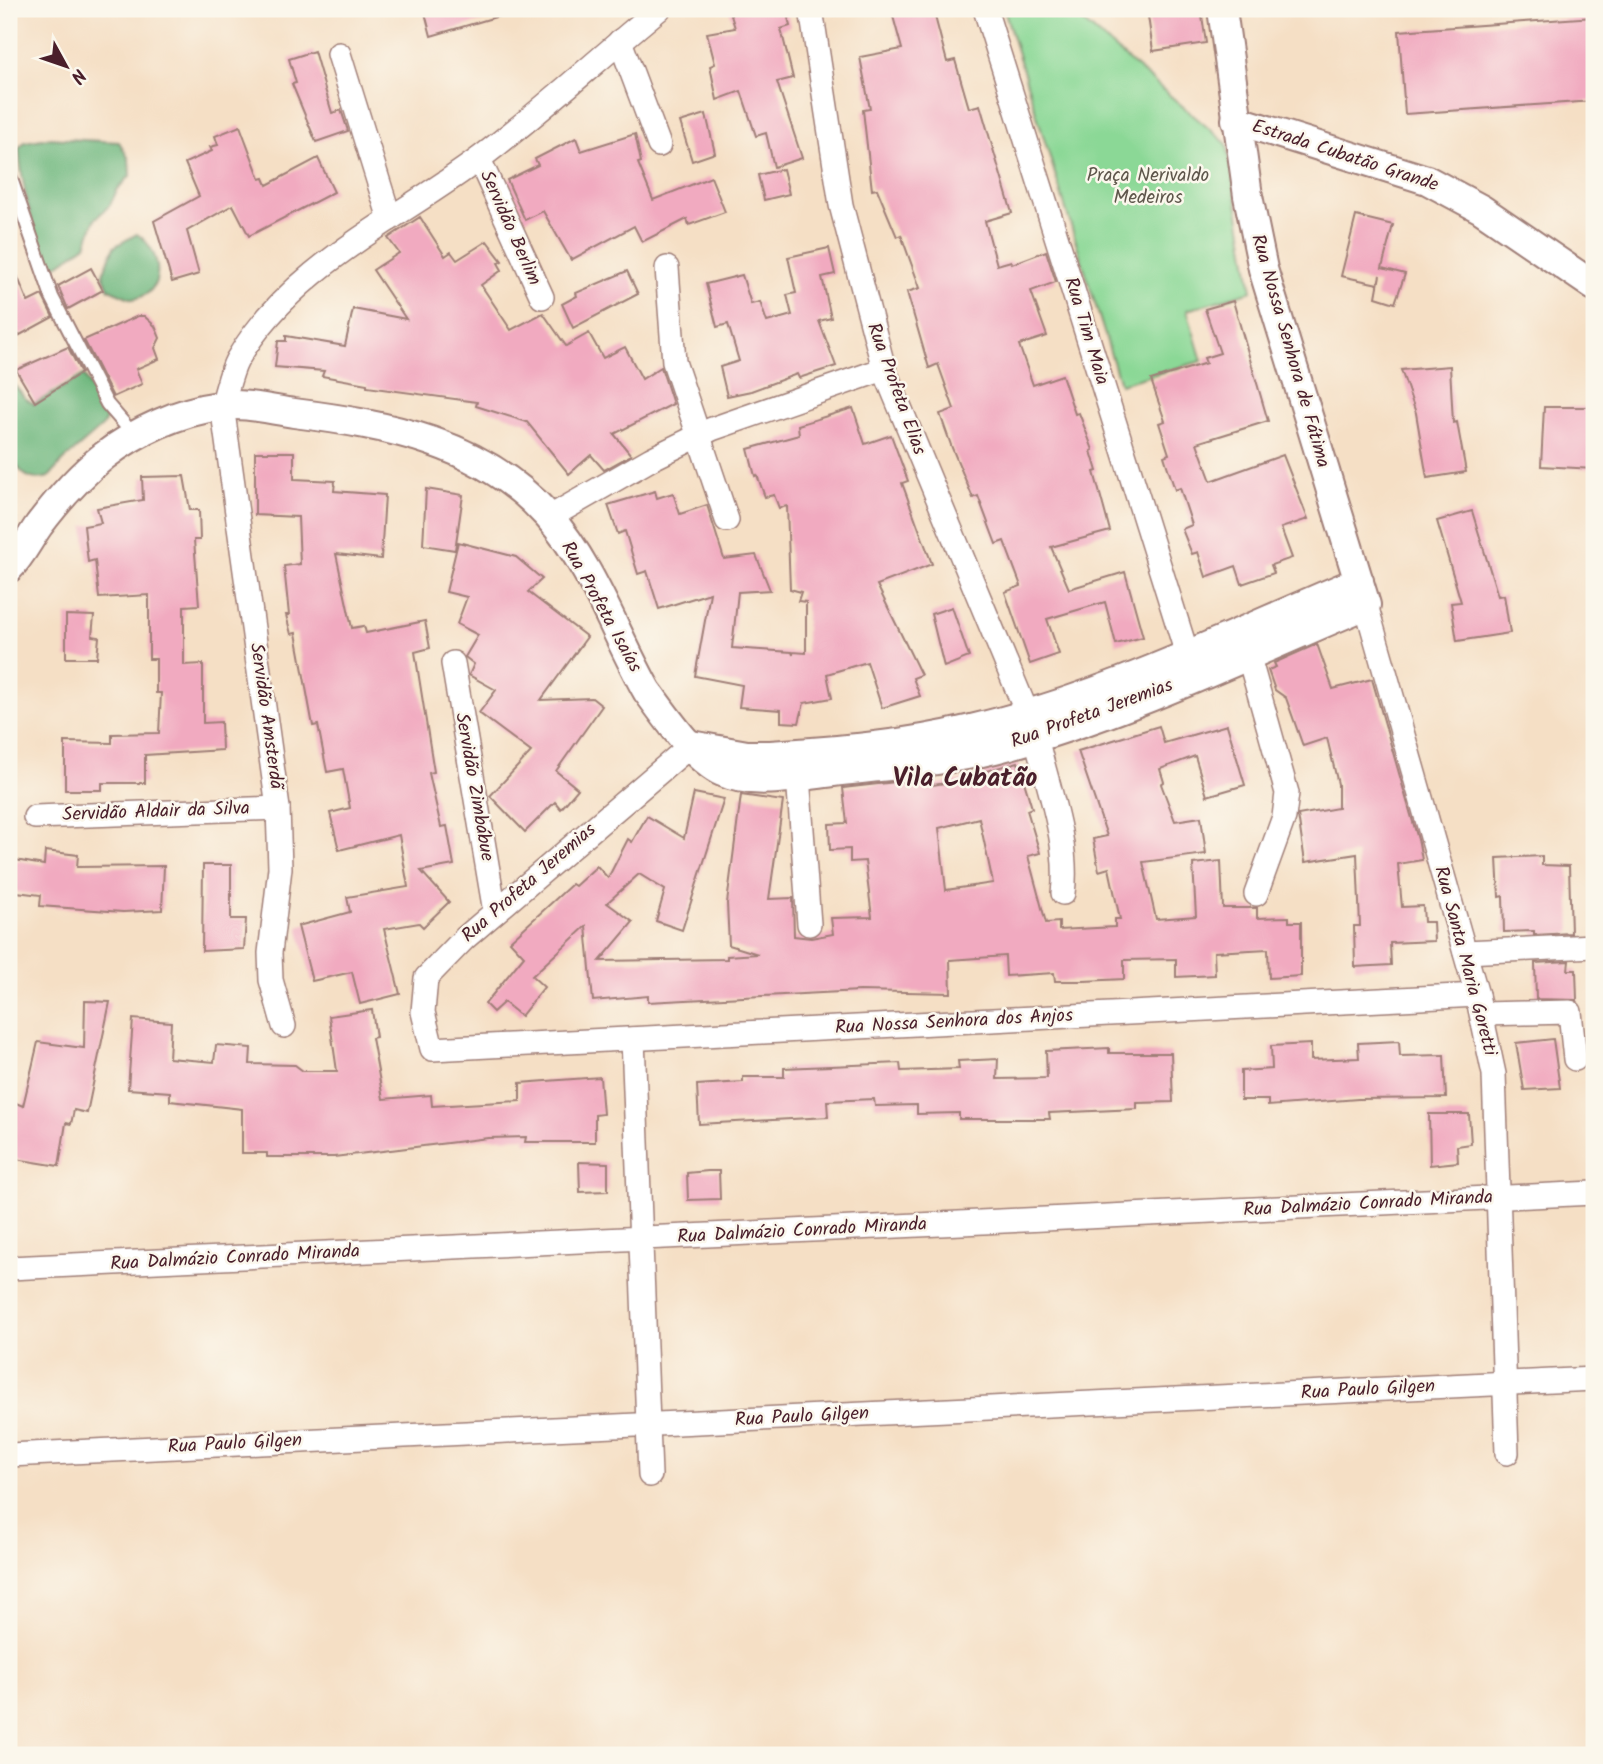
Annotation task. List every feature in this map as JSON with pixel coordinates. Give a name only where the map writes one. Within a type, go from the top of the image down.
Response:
[{"type":"street","points":[[9,568],[74,483],[104,456],[134,436],[179,417],[222,405],[236,362],[255,333],[284,300],[323,266],[479,159],[659,9]]},
{"type":"street","name":"Rua Tim Maia","points":[[985,9],[1187,654]]},
{"type":"street","name":"Rua Nossa Senhora de Fátima","points":[[1222,9],[1236,120],[1263,269],[1362,593]]},
{"type":"street","name":"Rua Profeta Elias","points":[[815,10],[841,205],[884,369],[1031,725],[1062,846],[1065,868],[1063,893]]},
{"type":"street","points":[[620,41],[659,145]]},
{"type":"street","points":[[339,54],[390,219]]},
{"type":"street","name":"Estrada Cubatão Grande","points":[[1236,120],[1427,180],[1481,209],[1594,286]]},
{"type":"street","name":"Servidão Berlim","points":[[479,159],[542,297]]},
{"type":"street","points":[[667,268],[668,317],[674,362],[701,434],[727,520]]},
{"type":"street","points":[[550,517],[651,459],[701,434],[884,369]]},
{"type":"street","name":"Rua Profeta Isaías","points":[[222,405],[376,426],[443,444],[498,473],[525,493],[550,517],[590,579],[647,691],[691,744]]},
{"type":"street","name":"Servidão Amsterdã","points":[[222,405],[278,808],[280,868],[270,953],[271,981],[284,1026]]},
{"type":"street","name":"Rua Profeta Jeremias","points":[[691,744],[722,773],[746,778],[798,776],[954,757],[1187,654],[1362,593]]},
{"type":"street","name":"Rua Profeta Jeremias","points":[[691,744],[747,755],[803,753],[920,739],[972,729],[1031,725],[1132,702],[1248,654],[1362,593]]},
{"type":"street","name":"Rua Santa Maria Goretti","points":[[1362,593],[1480,1005],[1494,1074],[1507,1453]]},
{"type":"street","points":[[1248,654],[1287,793],[1284,817],[1256,894]]},
{"type":"street","name":"Servidão Zimbábue","points":[[453,663],[495,912]]},
{"type":"street","name":"Rua Profeta Jeremias","points":[[432,1049],[423,1012],[426,978],[465,938],[691,744]]},
{"type":"street","points":[[798,776],[809,924]]},
{"type":"street","name":"Servidão Aldair da Silva","points":[[34,817],[278,808]]},
{"type":"street","points":[[1465,953],[1594,946]]},
{"type":"street","name":"Rua Nossa Senhora dos Anjos","points":[[432,1049],[633,1038],[1480,1005],[1570,1012],[1575,1059]]},
{"type":"street","points":[[633,1038],[650,1475]]},
{"type":"street","name":"Rua Dalmázio Conrado Miranda","points":[[9,1268],[1594,1193]]},
{"type":"street","name":"Rua Paulo Gilgen","points":[[9,1455],[1594,1379]]},
{"type":"lane","points":[[9,173],[52,298],[107,404],[134,436]]},
{"type":"green space","name":"Praça Nerivaldo Medeiros","points":[[1004,9],[1068,9],[1227,144],[1252,291],[1187,310],[1202,361],[1120,384]]},
{"type":"green space","points":[[48,138],[119,142],[129,159],[130,176],[117,190],[110,205],[95,219],[86,245],[55,267],[50,267],[46,261],[32,220],[22,177],[19,148],[25,142]]},
{"type":"green space","points":[[137,234],[152,250],[157,271],[156,281],[151,289],[144,296],[132,299],[109,289],[103,274],[114,247]]},
{"type":"green space","points":[[84,375],[106,419],[103,426],[49,477],[33,478],[22,472],[11,445],[9,379],[25,398],[34,404]]},
{"type":"building","points":[[424,9],[505,9],[506,14],[431,36]]},
{"type":"building","points":[[729,9],[786,9],[790,26],[781,29],[793,78],[777,82],[802,158],[774,167],[766,133],[756,136],[741,91],[717,100],[710,66],[715,64],[707,33],[735,28]]},
{"type":"building","points":[[891,9],[933,9],[947,62],[955,60],[969,108],[980,105],[1012,213],[985,221],[997,265],[1011,261],[1012,264],[1046,251],[1056,282],[1031,291],[1047,336],[1019,345],[1033,385],[1062,375],[1075,414],[1079,413],[1093,450],[1091,451],[1097,471],[1094,472],[1110,531],[1051,547],[1069,589],[1125,572],[1143,637],[1116,644],[1105,602],[1047,619],[1059,654],[1030,664],[1005,592],[1021,586],[1004,541],[996,544],[978,496],[973,498],[952,448],[940,414],[954,409],[938,364],[929,368],[907,292],[920,288],[901,235],[897,237],[877,189],[872,190],[863,110],[870,109],[860,57],[902,49]]},
{"type":"building","points":[[1147,9],[1201,9],[1206,43],[1153,51]]},
{"type":"building","points":[[1594,17],[1594,101],[1405,114],[1399,31]]},
{"type":"building","points":[[314,51],[332,113],[341,110],[348,131],[316,142],[292,84],[296,83],[289,59]]},
{"type":"building","points":[[706,114],[715,153],[692,161],[680,122]]},
{"type":"building","points":[[240,126],[260,179],[264,178],[267,185],[318,158],[334,192],[249,236],[233,205],[187,231],[199,274],[172,282],[154,221],[199,196],[185,163],[212,151],[210,147],[218,145],[215,136]]},
{"type":"building","points":[[635,134],[641,162],[638,163],[653,200],[711,177],[725,212],[689,225],[687,219],[642,242],[634,226],[571,260],[543,211],[525,220],[507,180],[538,165],[535,159],[576,138],[581,151]]},
{"type":"building","points":[[783,169],[789,194],[764,200],[758,175]]},
{"type":"building","points":[[1356,216],[1393,225],[1382,268],[1405,274],[1395,303],[1376,297],[1380,275],[1378,284],[1341,276]]},
{"type":"building","points":[[420,217],[445,256],[451,252],[457,260],[487,241],[502,261],[498,263],[502,270],[481,285],[511,330],[543,313],[566,346],[589,333],[603,358],[625,347],[642,379],[661,367],[673,404],[614,434],[631,455],[604,470],[591,455],[569,474],[527,422],[476,406],[477,402],[367,387],[367,384],[322,376],[324,371],[275,367],[278,341],[286,341],[286,336],[345,346],[353,309],[406,319],[373,270],[399,253],[388,238]]},
{"type":"building","points":[[829,248],[835,274],[822,277],[831,318],[819,321],[836,366],[799,378],[797,374],[751,391],[727,396],[720,367],[739,361],[728,324],[717,327],[706,284],[742,275],[751,304],[760,302],[767,322],[792,315],[787,295],[796,293],[788,257]]},
{"type":"building","points":[[9,256],[28,302],[42,295],[53,317],[9,341]]},
{"type":"building","points":[[91,268],[103,290],[68,309],[58,286]]},
{"type":"building","points":[[627,271],[638,294],[573,328],[562,304],[577,296],[576,293]]},
{"type":"building","points":[[1233,301],[1268,421],[1197,443],[1211,481],[1283,455],[1308,519],[1281,528],[1292,558],[1271,565],[1274,573],[1242,584],[1236,566],[1206,577],[1198,552],[1192,554],[1182,529],[1192,525],[1180,488],[1175,490],[1164,456],[1169,454],[1159,423],[1165,421],[1151,380],[1206,363],[1204,358],[1220,353],[1205,309]]},
{"type":"building","points":[[138,316],[144,316],[155,326],[160,338],[155,348],[159,359],[136,369],[142,384],[113,397],[84,340]]},
{"type":"building","points":[[68,347],[81,373],[35,402],[16,370]]},
{"type":"building","points":[[1450,366],[1453,423],[1457,422],[1466,472],[1427,478],[1416,413],[1401,370]]},
{"type":"building","points":[[1544,407],[1594,407],[1594,469],[1541,466]]},
{"type":"building","points":[[853,408],[865,444],[891,435],[908,481],[902,483],[932,564],[877,585],[921,675],[913,678],[920,696],[882,708],[867,662],[827,674],[832,698],[804,703],[799,723],[781,722],[781,710],[739,707],[742,685],[695,676],[710,593],[659,609],[647,571],[638,574],[625,531],[618,534],[608,505],[655,491],[657,498],[673,493],[680,514],[707,505],[724,559],[756,555],[770,590],[738,592],[732,648],[792,652],[793,655],[793,652],[806,653],[806,602],[798,601],[801,592],[790,589],[787,506],[779,508],[774,495],[765,497],[757,475],[755,476],[748,449],[799,435],[798,425]]},
{"type":"building","points":[[255,452],[294,452],[294,479],[335,481],[334,491],[385,495],[381,559],[336,554],[352,628],[364,626],[366,633],[425,621],[430,648],[415,652],[434,772],[429,773],[441,827],[447,826],[454,865],[421,871],[449,902],[423,927],[419,923],[384,929],[400,994],[360,1004],[352,972],[312,981],[298,926],[350,912],[347,897],[408,887],[399,835],[339,850],[330,813],[350,808],[343,769],[327,772],[318,725],[313,726],[296,633],[291,634],[286,615],[289,615],[284,566],[300,564],[298,517],[255,515]]},
{"type":"building","points":[[184,476],[190,510],[199,510],[200,540],[194,540],[199,605],[184,606],[184,665],[203,664],[203,723],[221,722],[222,750],[145,755],[145,783],[102,783],[102,790],[65,790],[65,742],[112,743],[112,734],[159,733],[161,693],[156,693],[156,659],[149,659],[149,595],[99,598],[95,560],[88,562],[84,526],[101,523],[97,508],[143,500],[142,477]]},
{"type":"building","points":[[426,489],[463,495],[455,550],[423,545]]},
{"type":"building","points":[[1472,511],[1498,596],[1504,595],[1510,633],[1457,641],[1451,603],[1461,602],[1437,521]]},
{"type":"building","points":[[458,542],[516,557],[542,579],[528,592],[587,637],[541,700],[592,698],[602,706],[556,771],[578,789],[561,809],[555,802],[525,832],[490,796],[531,752],[479,713],[496,690],[469,675],[474,664],[465,657],[478,635],[457,624],[467,597],[446,592]]},
{"type":"building","points":[[952,607],[969,657],[944,667],[931,614]]},
{"type":"building","points":[[66,615],[94,616],[92,636],[99,637],[97,658],[66,658]]},
{"type":"building","points":[[1317,644],[1333,689],[1372,679],[1419,843],[1422,860],[1398,864],[1402,907],[1423,906],[1424,922],[1433,922],[1434,941],[1390,943],[1391,965],[1355,967],[1354,926],[1360,926],[1357,854],[1305,862],[1298,815],[1338,808],[1338,784],[1327,738],[1303,746],[1286,698],[1275,690],[1268,670],[1276,667],[1274,663]]},
{"type":"building","points":[[1227,725],[1245,785],[1207,796],[1195,756],[1160,769],[1164,782],[1161,784],[1175,821],[1201,817],[1206,854],[1143,862],[1156,919],[1196,916],[1193,864],[1221,861],[1223,908],[1257,908],[1257,918],[1289,917],[1289,922],[1301,922],[1301,976],[1269,978],[1268,949],[1214,952],[1215,975],[1176,977],[1176,959],[1124,960],[1124,979],[1084,981],[1055,981],[1054,973],[1006,976],[1005,956],[950,960],[951,993],[860,991],[648,1002],[648,996],[593,1001],[586,926],[532,976],[544,987],[521,1016],[504,1002],[493,1012],[485,1004],[524,956],[510,941],[572,884],[575,886],[597,866],[608,878],[628,839],[632,842],[647,816],[684,838],[694,793],[724,799],[682,930],[656,921],[665,890],[639,874],[607,903],[633,922],[600,961],[727,959],[727,956],[758,954],[729,945],[727,903],[741,795],[783,801],[769,899],[793,898],[794,936],[811,938],[833,934],[831,918],[872,917],[865,861],[850,862],[850,849],[830,850],[829,824],[847,823],[843,788],[931,778],[933,785],[984,777],[983,772],[1018,762],[1032,808],[1027,810],[1040,853],[1028,856],[1046,923],[1059,922],[1059,930],[1115,927],[1115,919],[1120,919],[1109,868],[1099,871],[1093,839],[1107,836],[1078,751],[1159,726],[1164,743]],"holes":[[[979,818],[993,883],[946,890],[939,828]]]},
{"type":"building","points":[[45,851],[78,855],[77,867],[164,866],[162,910],[123,912],[40,906],[41,895],[9,891],[9,859],[44,865]]},
{"type":"building","points":[[1542,856],[1542,865],[1569,866],[1571,933],[1534,935],[1534,931],[1504,932],[1503,896],[1499,897],[1497,858]]},
{"type":"building","points":[[203,865],[231,865],[231,919],[246,919],[244,949],[202,951]]},
{"type":"building","points":[[1569,961],[1568,970],[1576,970],[1577,1000],[1536,999],[1535,963]]},
{"type":"building","points":[[85,1001],[110,1002],[87,1113],[74,1110],[71,1124],[66,1123],[59,1166],[9,1158],[9,1100],[23,1106],[38,1042],[84,1048]]},
{"type":"building","points":[[372,1010],[376,1037],[372,1038],[383,1099],[431,1095],[432,1106],[520,1101],[520,1083],[600,1077],[603,1114],[595,1115],[595,1142],[525,1142],[526,1137],[488,1138],[334,1157],[267,1157],[267,1153],[242,1153],[242,1109],[170,1101],[170,1092],[128,1089],[133,1019],[171,1022],[169,1058],[214,1062],[216,1045],[251,1048],[250,1064],[295,1065],[303,1071],[337,1071],[329,1016]]},
{"type":"building","points":[[1553,1039],[1560,1088],[1524,1090],[1516,1043]]},
{"type":"building","points":[[1399,1041],[1400,1056],[1444,1055],[1446,1098],[1358,1099],[1268,1106],[1268,1100],[1241,1100],[1241,1071],[1272,1069],[1271,1046],[1311,1044],[1311,1060],[1359,1058],[1358,1043]]},
{"type":"building","points":[[1109,1048],[1109,1053],[1171,1053],[1173,1102],[1137,1103],[1137,1109],[1049,1113],[1050,1119],[959,1119],[959,1113],[917,1114],[917,1105],[875,1106],[874,1099],[827,1101],[828,1117],[699,1124],[697,1085],[743,1082],[743,1077],[784,1077],[784,1068],[900,1063],[901,1071],[959,1069],[958,1061],[998,1059],[997,1079],[1047,1078],[1046,1051]]},
{"type":"building","points":[[1429,1114],[1469,1114],[1471,1144],[1457,1146],[1458,1162],[1430,1165]]},
{"type":"building","points":[[579,1162],[608,1163],[608,1191],[580,1192]]},
{"type":"building","points":[[719,1171],[720,1199],[688,1200],[687,1173]]},
{"type":"district","name":"Vila Cubatão","points":[[965,779]]}]
